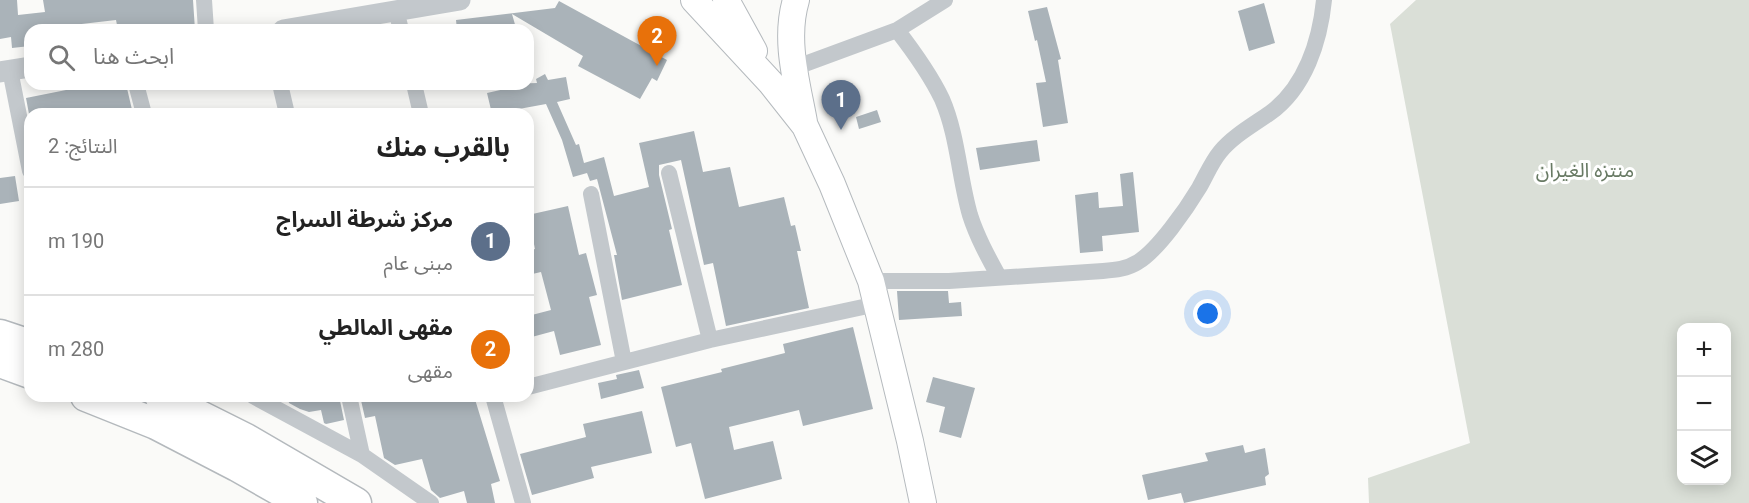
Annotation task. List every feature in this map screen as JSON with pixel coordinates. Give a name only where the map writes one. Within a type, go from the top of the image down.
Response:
[{"type":"highway","points":[[0,335],[24,343]]},
{"type":"highway","points":[[0,362],[24,371]]},
{"type":"highway","points":[[101,402],[156,424],[302,503]]},
{"type":"highway","points":[[172,402],[246,439],[356,503]]},
{"type":"main road","points":[[694,0],[771,83],[804,126],[832,184],[874,293],[924,503]]},
{"type":"main road","points":[[726,0],[771,83]]},
{"type":"main road","points":[[796,0],[791,38],[804,126]]},
{"type":"street","points":[[204,0],[206,24]]},
{"type":"street","points":[[352,24],[398,20],[460,0]]},
{"type":"street","points":[[794,68],[897,30],[945,0]]},
{"type":"street","points":[[534,385],[710,340],[874,293],[949,280],[1103,271],[1125,268],[1139,262],[1154,248],[1191,201],[1213,161],[1223,149],[1242,132],[1273,111],[1304,74],[1323,16],[1324,0]]},
{"type":"street","points":[[897,30],[922,61],[942,100],[970,215],[982,245],[999,277]]},
{"type":"street","points":[[13,69],[24,135]]},
{"type":"street","points":[[138,90],[142,108]]},
{"type":"street","points":[[281,90],[286,108]]},
{"type":"street","points":[[415,90],[420,108]]},
{"type":"street","points":[[669,173],[710,340]]},
{"type":"street","points":[[591,194],[624,362]]},
{"type":"street","points":[[264,402],[362,455],[431,503]]},
{"type":"street","points":[[350,402],[362,455]]},
{"type":"street","points":[[495,402],[523,503]]},
{"type":"green space","name":"منتزه الغيران","points":[[1416,0],[1749,0],[1749,503],[1369,503],[1368,478],[1470,443],[1390,24]]},
{"type":"building","points":[[0,0],[17,0],[18,15],[45,12],[43,0],[193,0],[195,24],[117,24],[116,20],[82,24],[24,24],[24,47],[12,48],[11,37],[0,39]]},
{"type":"building","points":[[559,1],[667,60],[657,81],[652,78],[640,99],[578,66],[583,56],[534,27],[534,24],[529,24],[512,14],[515,24],[456,24],[456,20],[555,8]]},
{"type":"building","points":[[1264,3],[1275,43],[1249,51],[1238,11]]},
{"type":"building","points":[[1047,7],[1061,59],[1058,60],[1068,123],[1043,127],[1036,83],[1046,82],[1028,11]]},
{"type":"building","points":[[545,74],[548,80],[566,77],[570,99],[557,102],[576,145],[579,144],[584,163],[604,157],[614,196],[649,187],[639,143],[694,131],[703,172],[730,167],[739,207],[784,197],[791,226],[795,225],[801,251],[797,251],[809,308],[726,326],[713,263],[704,265],[681,160],[659,165],[659,175],[682,285],[622,300],[614,255],[617,255],[597,179],[590,181],[587,173],[573,177],[562,140],[546,104],[524,108],[491,108],[487,93],[500,90],[534,90],[536,79]]},
{"type":"building","points":[[66,90],[127,90],[132,108],[28,108],[26,98]]},
{"type":"building","points":[[877,110],[881,122],[859,129],[856,117]]},
{"type":"building","points":[[1037,140],[1040,161],[980,170],[976,148]]},
{"type":"building","points":[[1133,172],[1139,232],[1102,236],[1103,251],[1080,253],[1075,195],[1098,192],[1099,208],[1123,206],[1120,174]]},
{"type":"building","points":[[15,176],[19,201],[0,204],[0,178]]},
{"type":"building","points":[[568,206],[579,255],[586,253],[597,295],[589,297],[601,345],[560,355],[554,331],[534,336],[534,314],[551,310],[541,272],[534,274],[534,214]]},
{"type":"building","points":[[897,291],[948,291],[949,303],[961,302],[962,316],[899,320]]},
{"type":"building","points":[[853,327],[873,409],[803,426],[799,410],[729,427],[734,450],[773,441],[782,479],[705,499],[691,443],[676,447],[661,387],[785,353],[783,344]]},
{"type":"building","points":[[639,370],[644,388],[601,399],[598,383],[617,379],[616,375]]},
{"type":"building","points":[[933,377],[975,388],[961,438],[939,432],[945,407],[926,402]]},
{"type":"building","points":[[340,402],[344,420],[326,424],[321,410],[309,412],[289,403]]},
{"type":"building","points":[[361,402],[476,402],[500,481],[491,484],[495,503],[467,503],[464,491],[440,498],[431,490],[422,459],[395,465],[384,458],[375,416],[365,418]]},
{"type":"building","points":[[642,411],[652,453],[591,467],[594,478],[532,495],[520,454],[586,437],[583,424]]},
{"type":"building","points":[[1243,445],[1245,453],[1265,448],[1269,474],[1265,477],[1266,485],[1184,503],[1181,493],[1148,500],[1142,475],[1208,461],[1205,453]]},
{"type":"place","name":"مقهى المالطي","points":[[657,66]]},
{"type":"place","name":"مركز شرطة السراج","points":[[841,130]]}]
